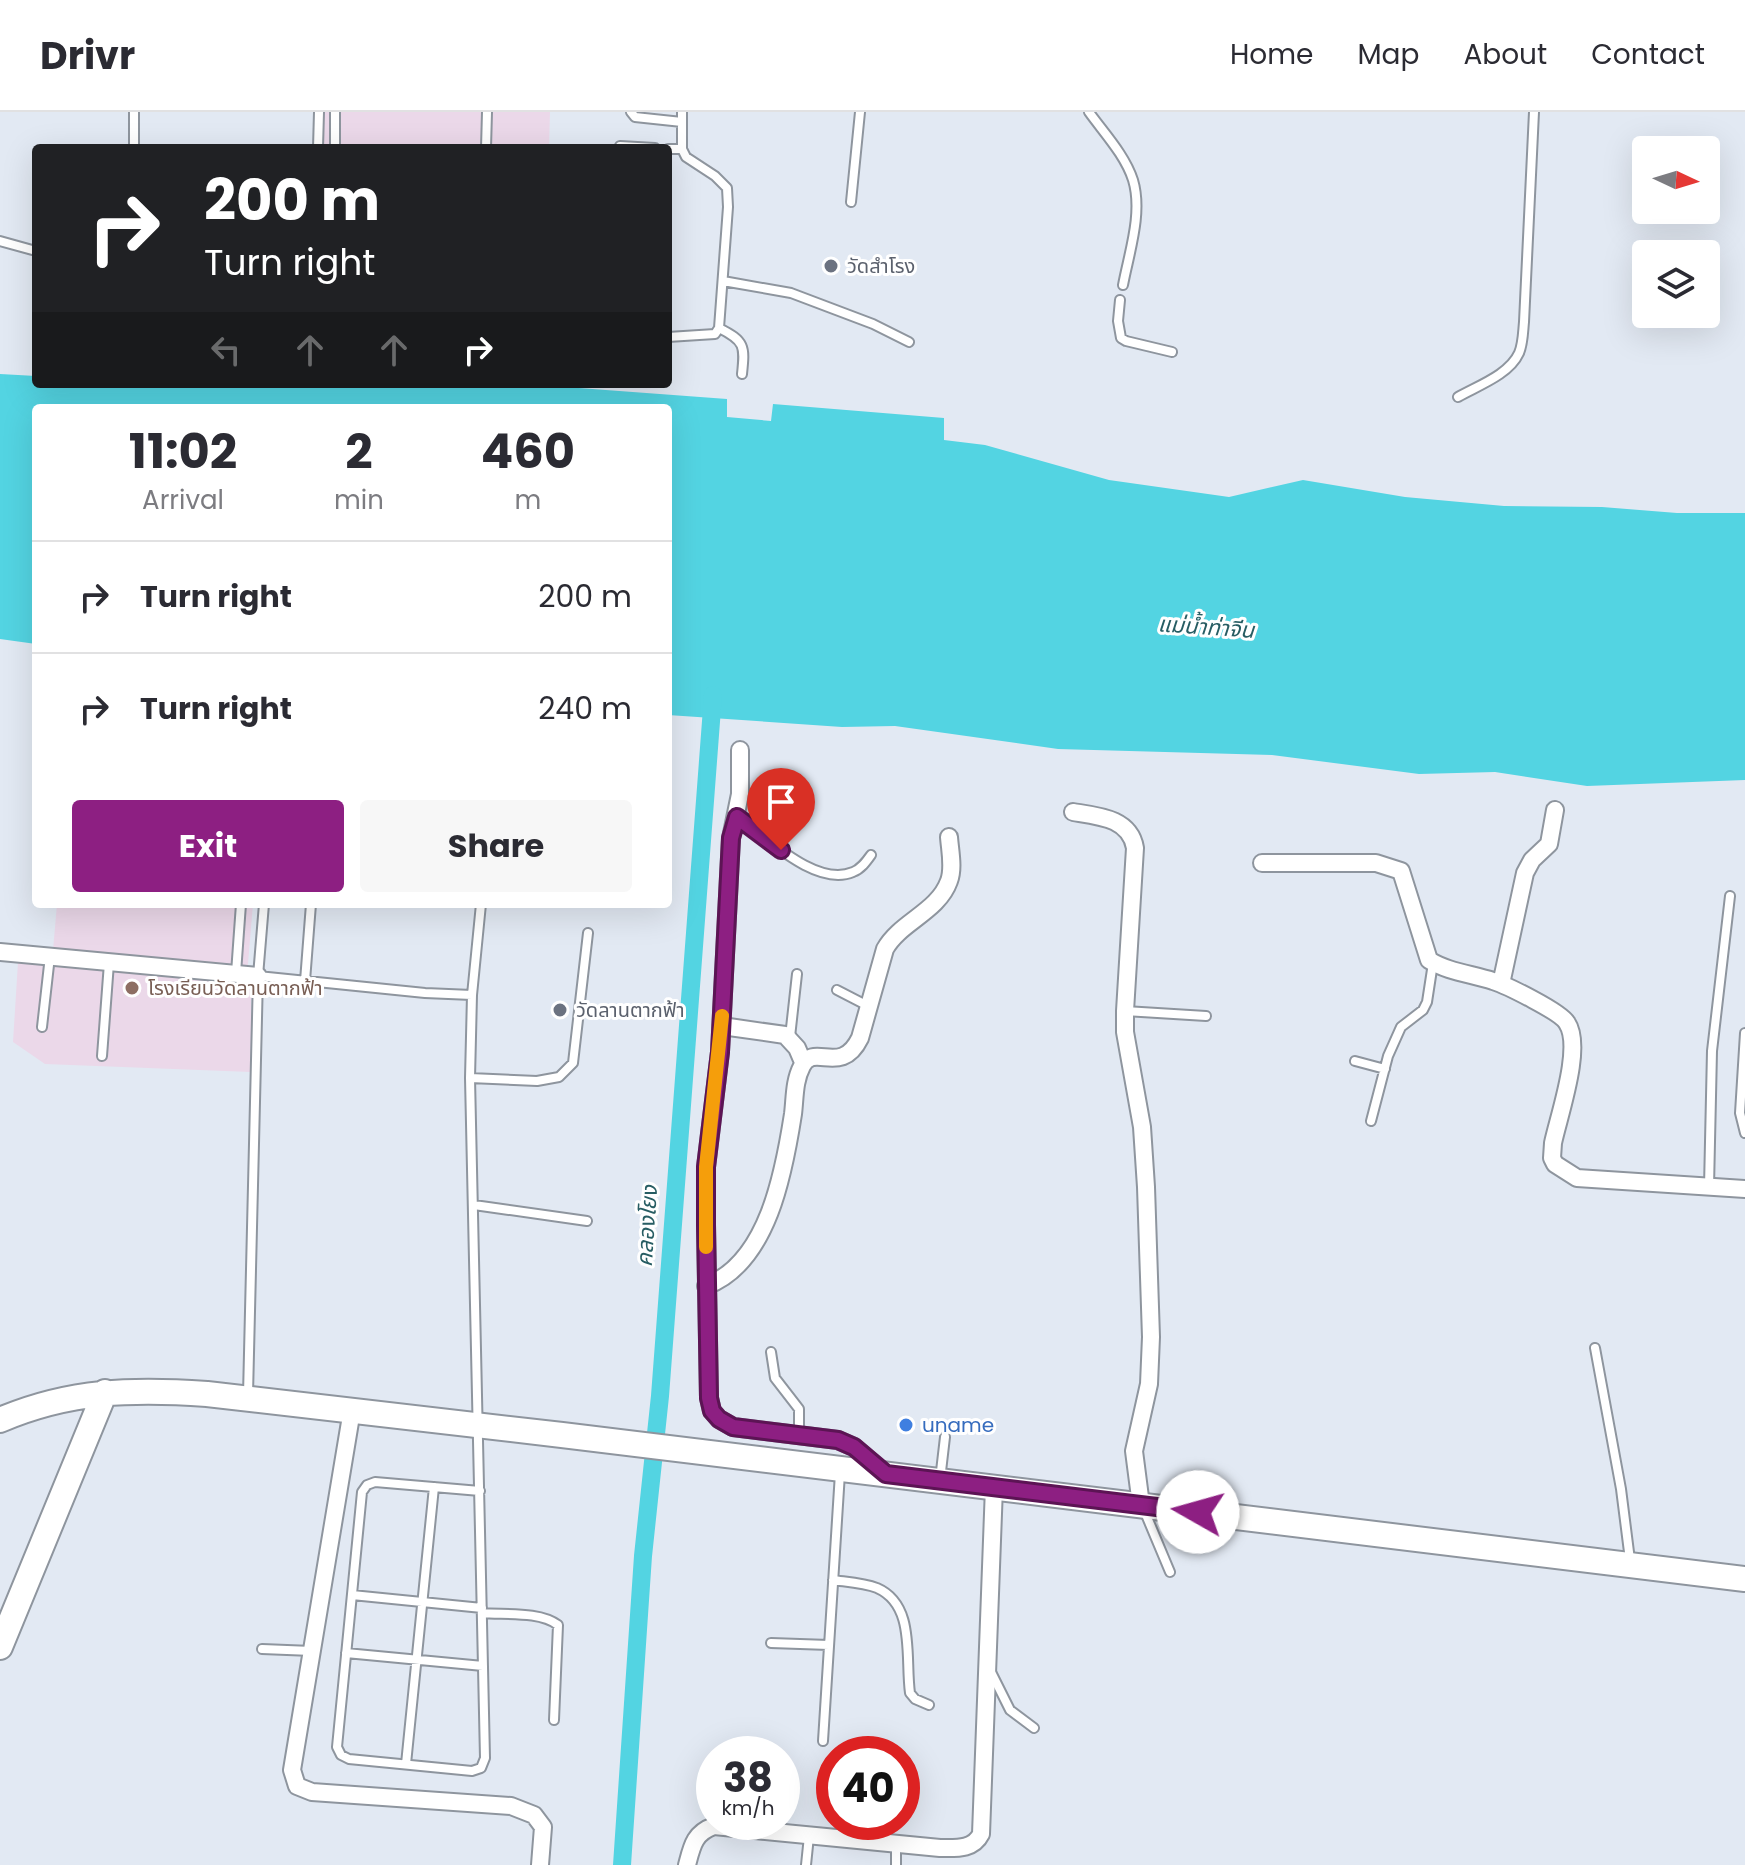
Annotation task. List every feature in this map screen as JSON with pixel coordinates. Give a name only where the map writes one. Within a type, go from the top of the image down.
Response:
[{"type":"street","points":[[740,750],[740,794],[731,838],[722,1026],[706,1167],[706,1356],[709,1398],[712,1411],[733,1427],[838,1440],[854,1447],[886,1474]]},
{"type":"street","points":[[1501,984],[1525,873],[1532,860],[1549,844],[1555,810]]},
{"type":"street","points":[[1073,812],[1107,818],[1122,825],[1134,840],[1136,861],[1128,940],[1125,1032],[1142,1127],[1151,1337],[1149,1384],[1134,1451],[1141,1505]]},
{"type":"street","points":[[706,1286],[721,1281],[735,1269],[748,1256],[759,1237],[785,1157],[797,1076],[803,1062],[811,1056],[842,1058],[854,1052],[885,949],[892,937],[939,898],[949,882],[949,837]]},
{"type":"street","points":[[1262,863],[1376,863],[1401,871],[1426,957],[1433,963],[1501,984],[1562,1017],[1569,1025],[1573,1051],[1553,1143],[1552,1158],[1558,1168],[1587,1179],[1745,1189]]},
{"type":"street","points":[[0,952],[258,976]]},
{"type":"street","points":[[722,1026],[785,1035],[790,1038],[803,1062]]},
{"type":"street","points":[[0,1420],[53,1400],[105,1392],[162,1391],[352,1410],[1745,1579]]},
{"type":"street","points":[[0,1647],[105,1392]]},
{"type":"street","points":[[352,1410],[292,1770],[297,1786],[312,1792],[511,1806],[534,1815],[543,1827],[540,1865]]},
{"type":"street","points":[[687,1865],[695,1838],[703,1830],[714,1826],[954,1848],[975,1844],[980,1838],[994,1487]]},
{"type":"lane","points":[[134,112],[134,144]]},
{"type":"lane","points":[[318,144],[319,112]]},
{"type":"lane","points":[[335,112],[335,144]]},
{"type":"lane","points":[[486,144],[487,112]]},
{"type":"lane","points":[[631,112],[643,119],[682,117],[682,149],[686,157],[727,188],[719,328],[715,334],[706,337],[672,337]]},
{"type":"lane","points":[[851,202],[860,112]]},
{"type":"lane","points":[[1089,112],[1133,179],[1137,201],[1123,285]]},
{"type":"lane","points":[[1458,397],[1502,372],[1514,362],[1520,351],[1525,307],[1534,112]]},
{"type":"lane","points":[[672,149],[682,149]]},
{"type":"lane","points":[[0,241],[32,250]]},
{"type":"lane","points":[[723,281],[791,293],[873,324],[909,342]]},
{"type":"lane","points":[[1120,300],[1118,321],[1121,338],[1172,352]]},
{"type":"lane","points":[[719,328],[737,337],[743,346],[742,374]]},
{"type":"lane","points":[[737,817],[805,867],[831,874],[850,874],[861,868],[871,855]]},
{"type":"lane","points":[[1709,1188],[1712,1051],[1730,896]]},
{"type":"lane","points":[[236,974],[241,908]]},
{"type":"lane","points":[[248,1400],[258,976],[264,908]]},
{"type":"lane","points":[[305,981],[311,908]]},
{"type":"lane","points":[[480,1491],[375,1482],[367,1485],[362,1492],[337,1747],[341,1755],[349,1759],[472,1771],[481,1768],[485,1758],[479,1426],[470,1078],[472,995],[481,908]]},
{"type":"lane","points":[[470,1078],[537,1081],[559,1077],[573,1063],[588,933]]},
{"type":"lane","points":[[42,1027],[50,955]]},
{"type":"lane","points":[[102,1056],[109,962]]},
{"type":"lane","points":[[1371,1121],[1385,1069],[1401,1027],[1423,1010],[1427,1002],[1433,963]]},
{"type":"lane","points":[[790,1038],[797,974]]},
{"type":"lane","points":[[258,976],[472,995]]},
{"type":"lane","points":[[837,990],[868,1006]]},
{"type":"lane","points":[[1125,1011],[1206,1016]]},
{"type":"lane","points":[[1745,1033],[1740,1113],[1745,1133]]},
{"type":"lane","points":[[1355,1061],[1385,1069]]},
{"type":"lane","points":[[474,1205],[587,1221]]},
{"type":"lane","points":[[1595,1348],[1621,1489],[1630,1565]]},
{"type":"lane","points":[[771,1352],[775,1378],[799,1409],[799,1435]]},
{"type":"lane","points":[[940,1481],[945,1437]]},
{"type":"lane","points":[[823,1736],[840,1469]]},
{"type":"lane","points":[[406,1764],[434,1487]]},
{"type":"lane","points":[[1141,1505],[1170,1572]]},
{"type":"lane","points":[[833,1580],[875,1587],[896,1603],[903,1613],[910,1693],[915,1699],[929,1705]]},
{"type":"lane","points":[[352,1595],[552,1620],[558,1625],[554,1720]]},
{"type":"lane","points":[[771,1643],[829,1645]]},
{"type":"lane","points":[[262,1649],[312,1651]]},
{"type":"lane","points":[[346,1653],[483,1666]]},
{"type":"lane","points":[[987,1664],[1010,1710],[1034,1728]]},
{"type":"lane","points":[[806,1865],[810,1835]]},
{"type":"lane","points":[[896,1843],[896,1865]]},
{"type":"shaded area","points":[[318,112],[550,112],[549,144],[317,144]]},
{"type":"shaded area","name":"โรงเรียนวัดลานตากฟ้า","points":[[57,908],[253,908],[246,987],[251,988],[251,1072],[45,1064],[13,1042],[18,962],[52,962]]},
{"type":"water","name":"แม่น้ำท่าจีน","points":[[0,374],[32,376],[32,388],[579,388],[727,399],[727,417],[771,421],[773,404],[944,418],[944,440],[985,445],[1109,480],[1229,497],[1303,480],[1405,497],[1504,506],[1745,513],[1745,780],[1587,786],[1495,772],[1419,774],[1272,755],[1058,749],[895,726],[842,727],[672,715],[672,404],[32,404],[32,643],[0,639]]},
{"type":"waterway","name":"คลองโยง","points":[[622,1865],[643,1556],[660,1396],[713,695]]},
{"type":"slow traffic","points":[[706,1247],[706,1167],[722,1016]]},
{"type":"place","name":"วัดสำโรง","points":[[831,266]]},
{"type":"place","name":"โรงเรียนวัดลานตากฟ้า","points":[[132,988]]},
{"type":"place","name":"วัดลานตากฟ้า","points":[[560,1010]]},
{"type":"place","name":"uname","points":[[906,1425]]},
{"type":"route","points":[[781,850],[737,817],[731,838],[720,1052],[706,1167],[706,1356],[712,1411],[733,1427],[838,1440],[854,1447],[886,1474],[1198,1512]]}]
